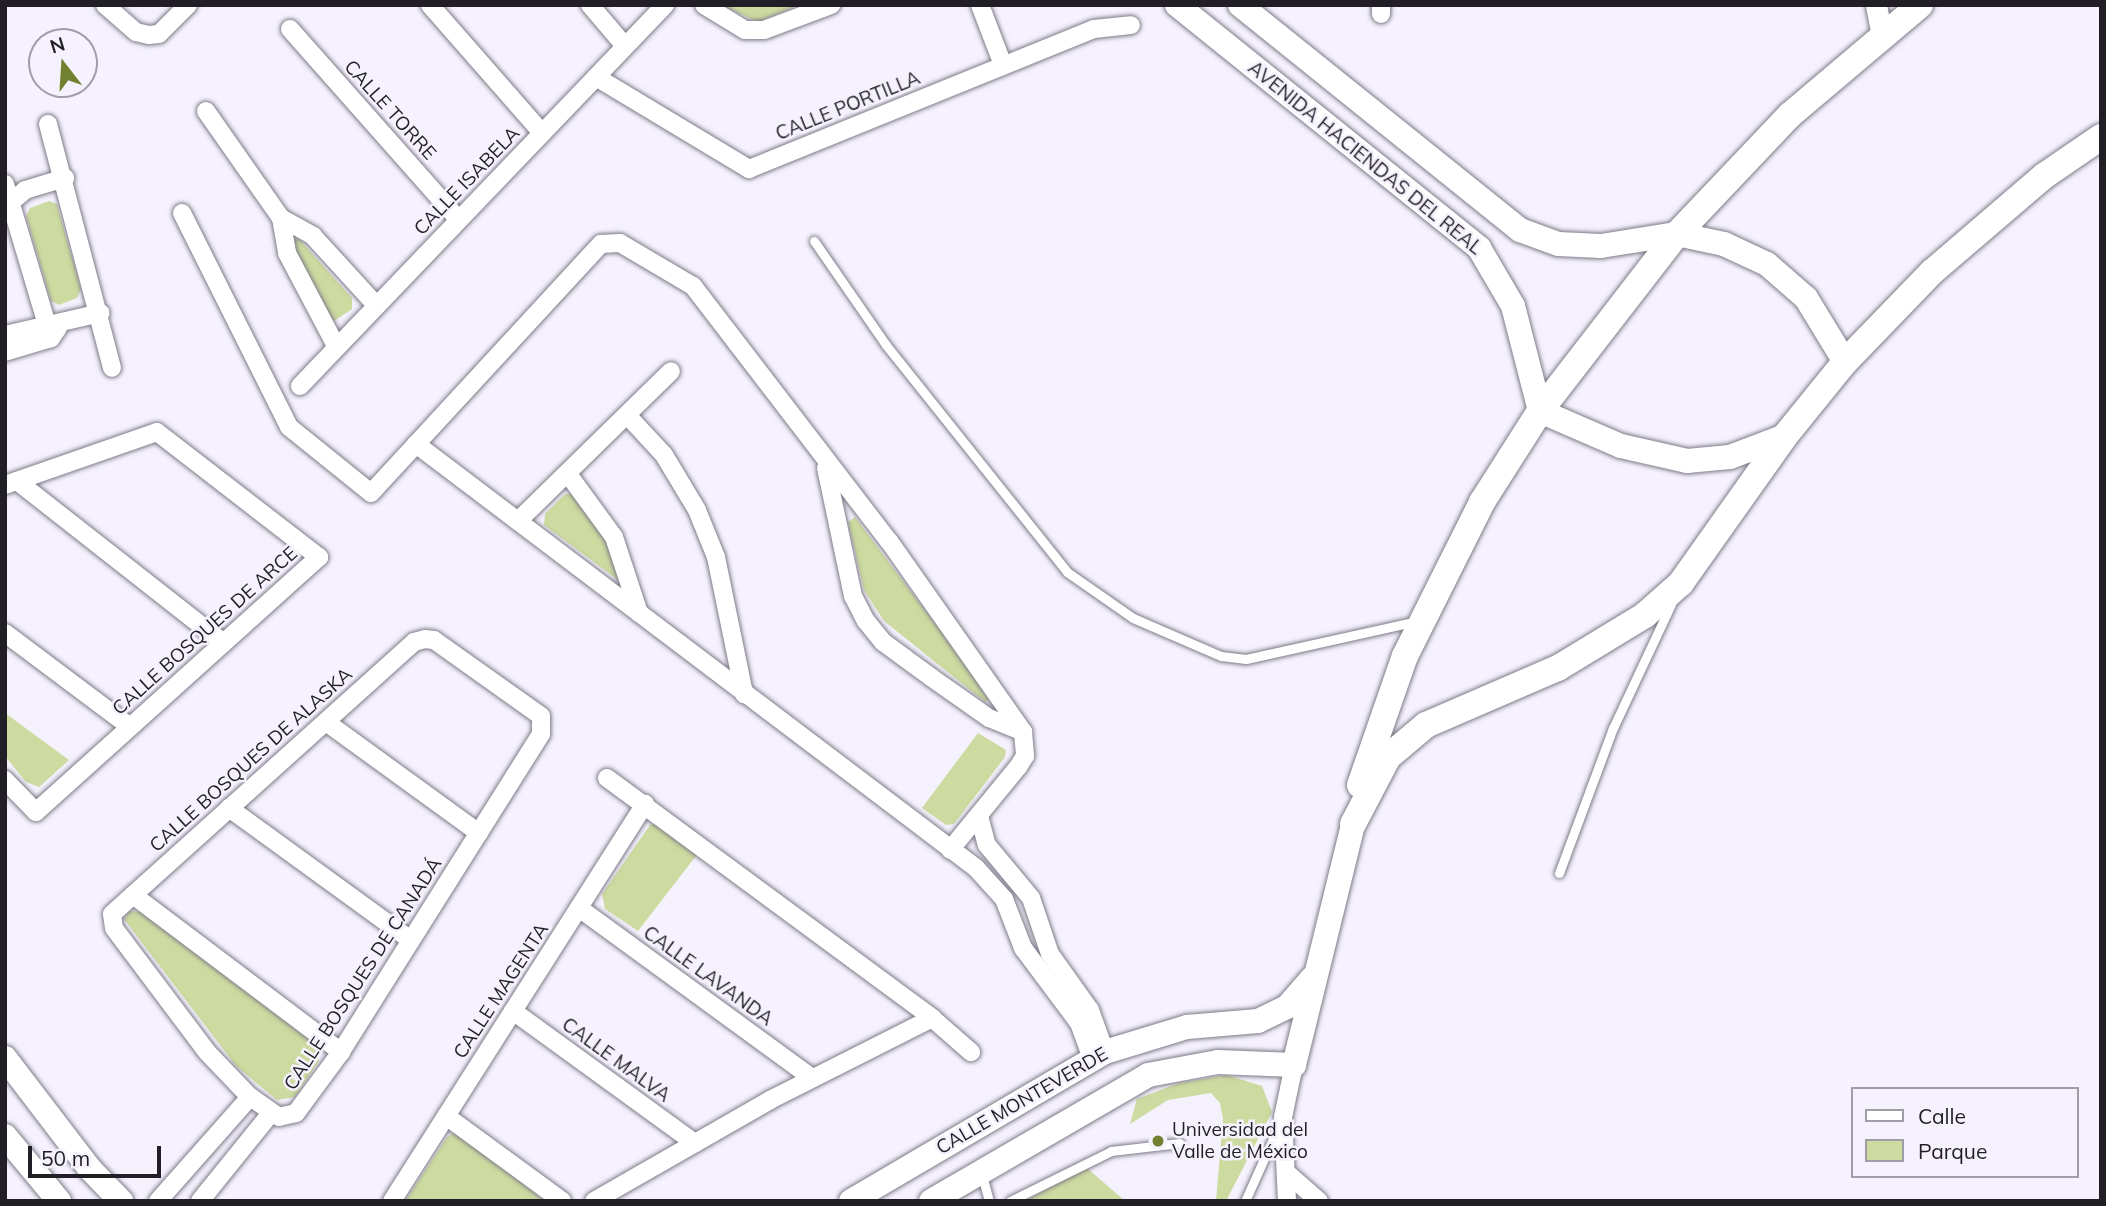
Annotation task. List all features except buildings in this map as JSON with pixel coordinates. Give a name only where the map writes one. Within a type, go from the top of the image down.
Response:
[{"type":"main road","name":"AVENIDA HACIENDAS DEL REAL","points":[[1177,5],[1479,248],[1513,306],[1540,411]]},
{"type":"main road","name":"AVENIDA HACIENDAS DEL REAL","points":[[1240,5],[1520,230],[1558,244],[1601,246],[1677,234],[1724,244],[1768,264],[1806,298],[1845,362]]},
{"type":"main road","points":[[1294,1065],[1370,752],[1422,620],[1482,502],[1540,411],[1677,234],[1790,115],[1920,5]]},
{"type":"main road","points":[[1267,77],[1291,48]]},
{"type":"main road","points":[[1353,824],[1388,757],[1426,725],[1558,668],[1645,615],[1681,583],[1702,559],[1785,436],[1845,362],[1932,272],[2044,176],[2101,137]]},
{"type":"main road","points":[[1540,411],[1621,446],[1687,461],[1730,457],[1785,436]]},
{"type":"main road","name":"CALLE MONTEVERDE","points":[[851,1201],[1098,1055],[1187,1027],[1258,1021],[1287,1007],[1313,978]]},
{"type":"main road","points":[[5,1058],[83,1160],[121,1201]]},
{"type":"main road","name":"CALLE MONTEVERDE","points":[[931,1201],[1149,1075],[1218,1062],[1294,1065]]},
{"type":"main road","points":[[5,1136],[59,1201]]},
{"type":"street","points":[[105,5],[136,32],[149,35],[159,34],[188,5]]},
{"type":"street","points":[[430,5],[542,133]]},
{"type":"street","points":[[590,5],[625,46]]},
{"type":"street","name":"CALLE ISABELA","points":[[300,386],[665,5]]},
{"type":"street","points":[[704,5],[745,30],[764,30],[831,5]]},
{"type":"street","points":[[980,5],[1003,65]]},
{"type":"street","points":[[1876,5],[1882,37]]},
{"type":"street","name":"CALLE PORTILLA","points":[[596,77],[749,169],[1094,29],[1131,25]]},
{"type":"street","name":"CALLE TORRE","points":[[290,29],[458,219]]},
{"type":"street","points":[[206,111],[281,218],[287,253],[336,346]]},
{"type":"street","points":[[48,124],[65,178],[112,368]]},
{"type":"street","points":[[9,206],[25,190],[65,178]]},
{"type":"street","points":[[25,190],[5,184],[9,206],[53,329]]},
{"type":"street","points":[[182,213],[289,427],[301,440],[371,493],[601,244],[611,241],[693,286],[826,465],[889,541],[1023,732],[1025,755],[950,850]]},
{"type":"street","points":[[281,218],[313,236],[376,305]]},
{"type":"street","points":[[5,352],[53,329],[100,313]]},
{"type":"street","points":[[5,335],[53,329]]},
{"type":"street","points":[[518,521],[671,371]]},
{"type":"street","points":[[627,415],[664,455],[697,510],[716,557],[744,694]]},
{"type":"street","name":"CALLE BOSQUES DE ARCE","points":[[5,780],[36,812],[221,641],[320,557],[158,432],[11,483]]},
{"type":"street","points":[[416,443],[976,868],[1004,900],[1023,948],[1079,1023],[1098,1055]]},
{"type":"street","points":[[826,465],[853,596],[866,621],[883,642],[932,678],[989,718],[1023,732]]},
{"type":"street","points":[[568,474],[614,537],[639,613]]},
{"type":"street","points":[[11,483],[221,641]]},
{"type":"street","points":[[5,633],[130,727]]},
{"type":"street","name":"CALLE BOSQUES DE ALASKA","points":[[250,1097],[207,1052],[111,918],[133,895],[414,642],[425,639]]},
{"type":"street","name":"CALLE BOSQUES DE CANADÁ","points":[[271,1113],[285,1118],[296,1114],[341,1052],[544,725],[541,716],[434,640],[425,639]]},
{"type":"street","points":[[326,722],[479,833]]},
{"type":"street","points":[[607,778],[932,1018],[971,1052]]},
{"type":"street","name":"CALLE MAGENTA","points":[[392,1201],[645,804]]},
{"type":"street","points":[[229,808],[411,940]]},
{"type":"street","points":[[979,816],[987,845],[1031,898],[1049,954],[1090,1010],[1098,1055]]},
{"type":"street","points":[[133,895],[341,1052]]},
{"type":"street","name":"CALLE LAVANDA","points":[[579,908],[812,1078]]},
{"type":"street","name":"CALLE MALVA","points":[[513,1011],[695,1143]]},
{"type":"street","points":[[594,1201],[812,1078],[932,1018]]},
{"type":"street","points":[[1287,1201],[1288,1174],[1283,1117],[1294,1065]]},
{"type":"street","points":[[158,1201],[250,1097],[271,1113],[200,1201]]},
{"type":"street","points":[[446,1116],[562,1201]]},
{"type":"street","points":[[1288,1174],[1319,1201]]},
{"type":"lane","points":[[814,241],[886,345],[1067,572],[1133,618],[1221,656],[1246,659],[1422,620]]},
{"type":"lane","points":[[1559,873],[1613,728],[1681,583]]},
{"type":"lane","points":[[1246,1200],[1283,1117]]},
{"type":"lane","points":[[1010,1201],[1111,1151],[1180,1143]]},
{"type":"lane","points":[[980,1171],[989,1201]]},
{"type":"green space","points":[[721,5],[799,5],[758,22]]},
{"type":"green space","points":[[49,201],[57,204],[81,289],[77,298],[59,305],[51,301],[26,216],[30,208]]},
{"type":"green space","points":[[292,239],[300,240],[352,298],[352,309],[334,321],[326,314],[290,245]]},
{"type":"green space","points":[[565,494],[575,494],[602,527],[623,573],[618,580],[544,525],[545,514]]},
{"type":"green space","points":[[855,517],[991,698],[985,702],[884,621],[864,590],[848,522]]},
{"type":"green space","points":[[5,713],[69,760],[39,787],[26,782],[5,756]]},
{"type":"green space","points":[[978,733],[1006,750],[1005,757],[954,824],[946,825],[922,808]]},
{"type":"green space","points":[[659,823],[699,852],[638,931],[605,909],[602,894],[650,825]]},
{"type":"green space","points":[[129,911],[141,912],[315,1044],[319,1061],[295,1097],[277,1100],[236,1066],[124,919]]},
{"type":"green space","points":[[1227,1075],[1262,1086],[1272,1112],[1226,1201],[1216,1201],[1223,1119],[1220,1103],[1211,1093],[1168,1100],[1130,1124],[1137,1099],[1179,1083]]},
{"type":"green space","points":[[454,1133],[465,1136],[544,1201],[405,1201],[447,1137]]},
{"type":"green space","points":[[1087,1168],[1125,1201],[1025,1201]]},
{"type":"place","name":"Universidad del Valle de México","points":[[1158,1141]]}]
